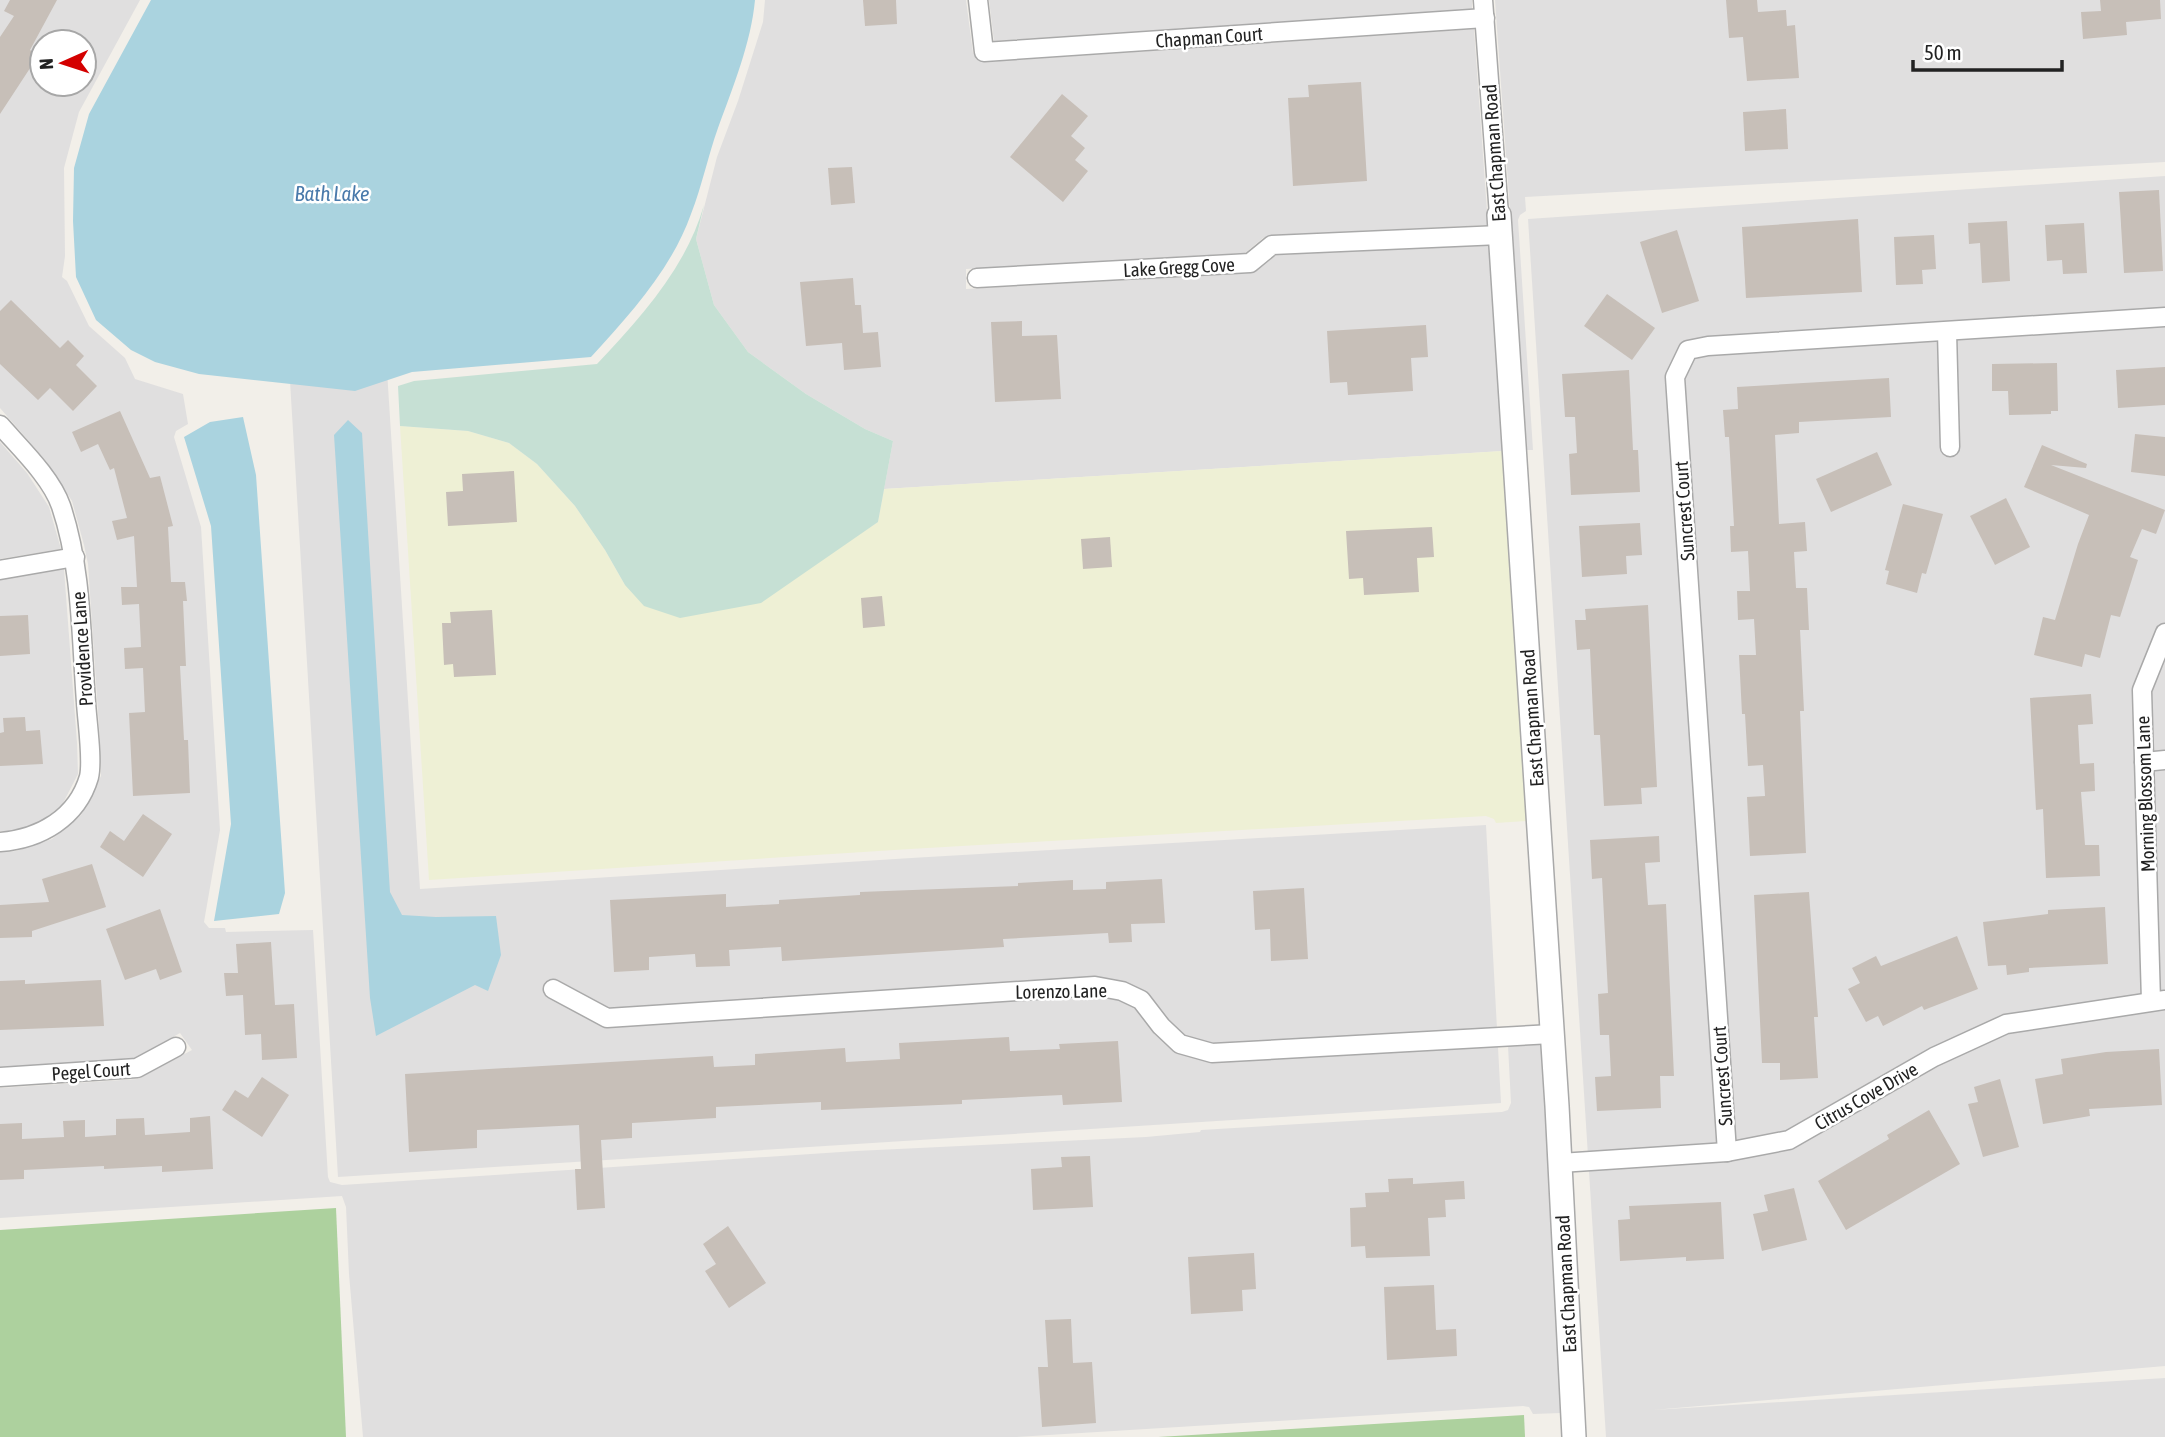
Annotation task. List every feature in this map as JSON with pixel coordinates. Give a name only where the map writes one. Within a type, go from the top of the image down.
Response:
[{"type":"street","name":"Chapman Court","points":[[978,0],[984,52],[1485,18]]},
{"type":"street","name":"East Chapman Road","points":[[1483,0],[1552,1034],[1574,1437]]},
{"type":"street","name":"Lake Gregg Cove","points":[[977,278],[1250,263],[1272,245],[1500,225]]},
{"type":"street","name":"Suncrest Court","points":[[1727,1152],[1675,377],[1688,350],[1708,346],[2165,317]]},
{"type":"street","points":[[1947,332],[1950,447]]},
{"type":"street","name":"Providence Lane","points":[[0,425],[37,467],[60,503],[75,557],[89,743],[89,776],[71,811],[45,832],[15,841],[0,842]]},
{"type":"street","points":[[0,570],[75,557]]},
{"type":"street","name":"Morning Blossom Lane","points":[[2158,1000],[2142,690],[2165,633]]},
{"type":"street","points":[[2144,762],[2165,760]]},
{"type":"street","name":"Lorenzo Lane","points":[[553,989],[607,1017],[1095,986],[1122,990],[1141,1000],[1161,1026],[1180,1044],[1212,1053],[1552,1034]]},
{"type":"street","name":"Citrus Cove Drive","points":[[1560,1163],[1727,1152],[1789,1140],[1934,1057],[2006,1024],[2158,1000]]},
{"type":"street","name":"Pegel Court","points":[[0,1077],[137,1068],[176,1047]]},
{"type":"shaded area","points":[[0,0],[140,0],[98,77],[98,28],[28,28],[28,98],[87,98],[79,112],[64,168],[65,256],[62,277],[67,281],[89,326],[125,358],[135,379],[183,394],[188,424],[176,431],[174,437],[201,527],[220,830],[204,922],[209,928],[225,928],[226,932],[313,930],[330,1182],[342,1185],[856,1151],[1146,1137],[1201,1130],[1502,1112],[1508,1110],[1511,1103],[1508,1046],[1542,1044],[1561,1413],[1533,1414],[1529,1407],[1523,1406],[1016,1437],[363,1437],[346,1207],[342,1196],[0,1218],[0,1088],[138,1079],[192,1050],[180,1033],[134,1059],[0,1067],[0,852],[16,851],[52,839],[81,815],[101,776],[88,564],[72,501],[46,461],[0,408]]},
{"type":"shaded area","points":[[765,0],[966,0],[973,53],[985,62],[1474,29],[1488,225],[1271,235],[1245,253],[966,269],[966,289],[1250,273],[1276,255],[1489,245],[1503,451],[884,489],[893,441],[865,429],[806,394],[748,352],[714,305],[696,239],[717,157],[763,22]]},
{"type":"shaded area","points":[[989,0],[1472,0],[1472,9],[994,41]]},
{"type":"shaded area","points":[[1495,0],[2165,0],[2165,162],[1525,197],[1526,211],[1518,220],[1533,450],[1527,450]]},
{"type":"shaded area","points":[[2165,176],[2165,1366],[1653,1410],[2165,1378],[2165,1437],[1606,1437],[1528,219]]},
{"type":"shaded area","points":[[382,292],[420,889],[1486,825],[1501,1103],[338,1177],[285,298]]},
{"type":"shaded area","points":[[0,442],[27,473],[49,507],[61,549],[0,559]]},
{"type":"shaded area","points":[[64,569],[78,774],[62,805],[39,823],[13,831],[0,831],[0,580]]},
{"type":"green space","points":[[704,205],[696,239],[714,305],[748,352],[806,394],[865,429],[893,441],[878,522],[761,603],[680,618],[644,606],[625,585],[575,506],[537,464],[509,443],[468,431],[400,426],[398,386],[414,381],[597,364],[645,310],[674,271],[696,228]]},
{"type":"green space","points":[[400,426],[468,431],[509,443],[537,464],[575,506],[625,585],[826,556],[878,522],[884,489],[1503,451],[1527,821],[1496,823],[1494,819],[1486,816],[429,880]]},
{"type":"green space","points":[[336,1208],[346,1437],[0,1437],[0,1230]]},
{"type":"green space","points":[[1524,1415],[1525,1437],[1158,1437]]},
{"type":"water","name":"Bath Lake","points":[[151,0],[755,0],[741,65],[683,234],[661,273],[591,357],[412,372],[355,391],[199,374],[155,362],[131,350],[96,320],[76,277],[74,168],[89,114]]},
{"type":"water","points":[[243,417],[256,475],[285,893],[279,914],[214,921],[231,824],[211,526],[184,437],[210,422]]},
{"type":"water","points":[[348,420],[362,433],[390,892],[402,915],[496,916],[501,955],[488,991],[475,985],[376,1036],[370,998],[334,435]]},
{"type":"building","points":[[10,0],[57,0],[42,28],[28,28],[28,71],[0,114],[0,37],[14,16],[4,11]]},
{"type":"building","points":[[863,0],[896,0],[897,24],[865,26]]},
{"type":"building","points":[[1726,0],[1757,0],[1758,12],[1786,10],[1787,26],[1795,25],[1799,78],[1747,81],[1743,37],[1729,38]]},
{"type":"building","points":[[2100,0],[2160,0],[2161,19],[2126,22],[2127,35],[2083,39],[2081,12],[2101,11]]},
{"type":"building","points":[[1361,82],[1367,181],[1293,186],[1288,98],[1309,97],[1308,85]]},
{"type":"building","points":[[1062,94],[1088,116],[1071,136],[1085,148],[1075,160],[1088,171],[1063,202],[1010,157]]},
{"type":"building","points":[[1786,109],[1788,149],[1745,151],[1743,112]]},
{"type":"building","points":[[852,167],[855,203],[831,205],[828,168]]},
{"type":"building","points":[[2159,190],[2163,271],[2124,273],[2119,192]]},
{"type":"building","points":[[1858,219],[1862,292],[1746,298],[1742,227]]},
{"type":"building","points":[[2007,221],[2010,281],[1982,283],[1980,243],[1969,244],[1968,223]]},
{"type":"building","points":[[2084,223],[2087,273],[2063,274],[2062,260],[2047,261],[2045,225]]},
{"type":"building","points":[[1677,230],[1699,301],[1662,313],[1640,242]]},
{"type":"building","points":[[1934,235],[1936,269],[1922,270],[1923,284],[1896,285],[1894,237]]},
{"type":"building","points":[[853,278],[855,305],[861,305],[863,333],[878,332],[881,367],[844,370],[842,343],[806,346],[800,282]]},
{"type":"building","points":[[1607,294],[1655,328],[1632,360],[1584,326]]},
{"type":"building","points":[[11,300],[60,348],[68,340],[84,356],[76,365],[97,386],[73,411],[50,388],[38,400],[0,364],[0,311]]},
{"type":"building","points":[[1022,321],[1022,336],[1057,335],[1061,399],[995,402],[991,322]]},
{"type":"building","points":[[1426,325],[1428,357],[1411,358],[1413,391],[1348,395],[1347,382],[1330,383],[1327,331]]},
{"type":"building","points":[[2057,363],[2058,411],[2051,411],[2051,414],[2009,415],[2008,391],[1992,391],[1992,364]]},
{"type":"building","points":[[2165,367],[2165,405],[2118,408],[2116,370]]},
{"type":"building","points":[[1629,370],[1633,450],[1638,450],[1640,492],[1571,495],[1569,454],[1577,453],[1575,417],[1565,417],[1562,374]]},
{"type":"building","points":[[1889,378],[1891,417],[1799,422],[1799,433],[1775,435],[1779,524],[1805,522],[1807,551],[1794,552],[1796,588],[1807,588],[1809,630],[1800,630],[1804,711],[1800,711],[1806,853],[1750,856],[1747,797],[1765,796],[1763,765],[1748,766],[1745,714],[1742,714],[1739,655],[1756,655],[1754,619],[1738,620],[1737,591],[1750,591],[1748,551],[1731,552],[1730,526],[1734,526],[1729,437],[1725,437],[1723,410],[1738,409],[1737,387]]},
{"type":"building","points":[[120,411],[150,478],[160,476],[173,526],[168,527],[171,582],[185,582],[187,601],[183,601],[186,666],[180,666],[184,740],[188,740],[190,793],[133,796],[129,713],[145,712],[143,668],[125,669],[124,648],[141,647],[139,604],[122,605],[121,587],[137,587],[134,536],[117,540],[112,521],[127,518],[114,468],[110,470],[98,444],[81,452],[72,432]]},
{"type":"building","points":[[2135,434],[2165,437],[2165,476],[2131,472]]},
{"type":"building","points":[[2042,445],[2087,464],[2086,468],[2051,465],[2165,510],[2156,534],[2142,529],[2130,557],[2138,560],[2120,617],[2111,615],[2100,658],[2085,654],[2082,667],[2034,655],[2043,617],[2055,620],[2089,515],[2024,487]]},
{"type":"building","points":[[1877,452],[1892,485],[1831,512],[1816,479]]},
{"type":"building","points":[[514,471],[517,522],[448,526],[446,492],[463,491],[462,474]]},
{"type":"building","points":[[2006,498],[2030,547],[1995,565],[1970,516]]},
{"type":"building","points":[[1903,504],[1943,514],[1926,574],[1922,573],[1917,593],[1886,584],[1889,571],[1885,570]]},
{"type":"building","points":[[1640,523],[1642,555],[1626,556],[1627,574],[1582,577],[1579,526]]},
{"type":"building","points":[[1432,527],[1434,557],[1417,558],[1419,592],[1364,595],[1363,578],[1349,579],[1346,531]]},
{"type":"building","points":[[1110,537],[1112,567],[1083,569],[1081,539]]},
{"type":"building","points":[[882,596],[885,626],[863,628],[861,598]]},
{"type":"building","points":[[1648,605],[1657,787],[1641,788],[1642,804],[1604,806],[1600,735],[1594,735],[1590,649],[1577,650],[1575,620],[1586,620],[1585,609]]},
{"type":"building","points":[[492,610],[496,675],[454,677],[453,664],[444,665],[442,623],[451,623],[450,612]]},
{"type":"building","points":[[28,615],[30,654],[0,656],[0,616]]},
{"type":"building","points":[[2091,694],[2093,724],[2078,725],[2080,764],[2094,763],[2095,791],[2081,792],[2085,845],[2099,845],[2100,876],[2046,878],[2043,809],[2036,810],[2030,698]]},
{"type":"building","points":[[25,717],[26,731],[40,730],[43,764],[0,766],[3,718]]},
{"type":"building","points":[[143,814],[172,834],[143,877],[100,847],[110,831],[124,841]]},
{"type":"building","points":[[1659,836],[1660,862],[1645,863],[1648,905],[1666,904],[1674,1076],[1660,1076],[1661,1108],[1597,1111],[1595,1077],[1611,1076],[1609,1035],[1600,1035],[1598,994],[1608,993],[1602,878],[1592,879],[1590,840]]},
{"type":"building","points":[[92,864],[106,907],[32,931],[32,937],[0,938],[0,905],[49,902],[42,879]]},
{"type":"building","points":[[1162,879],[1165,923],[1131,924],[1132,942],[1109,943],[1108,933],[1003,939],[1004,947],[782,961],[781,947],[729,950],[730,966],[696,967],[695,954],[649,957],[649,970],[614,972],[610,900],[726,894],[726,907],[779,904],[779,900],[860,895],[860,892],[1018,886],[1018,883],[1073,880],[1073,890],[1106,889],[1106,882]]},
{"type":"building","points":[[1304,888],[1308,959],[1271,961],[1270,929],[1255,930],[1253,891]]},
{"type":"building","points":[[1809,892],[1818,1017],[1814,1017],[1818,1078],[1780,1080],[1780,1063],[1762,1063],[1754,895]]},
{"type":"building","points":[[2105,907],[2108,964],[2029,968],[2029,972],[2007,975],[2006,965],[1988,966],[1983,922],[2048,914],[2048,910]]},
{"type":"building","points":[[160,909],[182,972],[160,980],[156,969],[125,980],[106,929]]},
{"type":"building","points":[[1957,936],[1978,989],[1924,1010],[1922,1006],[1883,1026],[1878,1016],[1866,1022],[1848,989],[1860,983],[1852,968],[1876,956],[1881,966]]},
{"type":"building","points":[[271,942],[275,1005],[294,1004],[297,1058],[262,1060],[261,1034],[245,1035],[243,995],[226,996],[224,973],[238,973],[236,944]]},
{"type":"building","points":[[25,980],[25,984],[101,980],[104,1026],[0,1030],[0,981]]},
{"type":"building","points":[[1009,1037],[1010,1051],[1060,1049],[1059,1044],[1118,1041],[1122,1102],[1063,1105],[1062,1095],[962,1100],[962,1104],[821,1110],[821,1102],[716,1107],[716,1118],[632,1123],[632,1138],[601,1140],[605,1208],[577,1210],[575,1169],[581,1169],[579,1125],[477,1130],[477,1148],[409,1152],[405,1074],[713,1056],[714,1067],[755,1065],[755,1054],[845,1048],[846,1062],[900,1059],[899,1043]]},
{"type":"building","points":[[2159,1049],[2162,1105],[2089,1109],[2090,1116],[2043,1124],[2035,1079],[2063,1074],[2061,1059],[2106,1052]]},
{"type":"building","points":[[262,1077],[289,1095],[262,1137],[222,1110],[235,1090],[248,1098]]},
{"type":"building","points":[[2000,1079],[2019,1147],[1983,1157],[1968,1104],[1978,1102],[1974,1087]]},
{"type":"building","points":[[1929,1110],[1960,1164],[1846,1230],[1818,1181],[1889,1139],[1887,1135]]},
{"type":"building","points":[[210,1116],[213,1169],[162,1172],[162,1166],[104,1169],[104,1166],[24,1170],[24,1179],[0,1180],[0,1124],[22,1123],[22,1139],[64,1137],[63,1121],[85,1120],[85,1137],[116,1135],[116,1119],[144,1118],[145,1135],[190,1132],[190,1118]]},
{"type":"building","points":[[1090,1156],[1093,1207],[1033,1210],[1031,1169],[1062,1167],[1061,1157]]},
{"type":"building","points":[[1413,1178],[1413,1184],[1464,1181],[1465,1199],[1445,1200],[1446,1217],[1428,1218],[1430,1256],[1366,1258],[1365,1246],[1351,1247],[1350,1208],[1366,1207],[1365,1193],[1389,1192],[1388,1179]]},
{"type":"building","points":[[1794,1188],[1807,1240],[1762,1251],[1753,1214],[1768,1211],[1764,1195]]},
{"type":"building","points":[[1721,1202],[1724,1259],[1686,1261],[1686,1257],[1620,1261],[1618,1220],[1630,1219],[1629,1206]]},
{"type":"building","points":[[728,1226],[766,1283],[729,1308],[705,1271],[716,1264],[703,1244]]},
{"type":"building","points":[[1254,1253],[1256,1289],[1242,1290],[1243,1311],[1191,1314],[1188,1257]]},
{"type":"building","points":[[1434,1285],[1436,1330],[1456,1329],[1457,1356],[1387,1360],[1384,1287]]},
{"type":"building","points":[[1071,1319],[1073,1363],[1092,1362],[1096,1423],[1042,1427],[1038,1367],[1048,1367],[1045,1320]]}]
